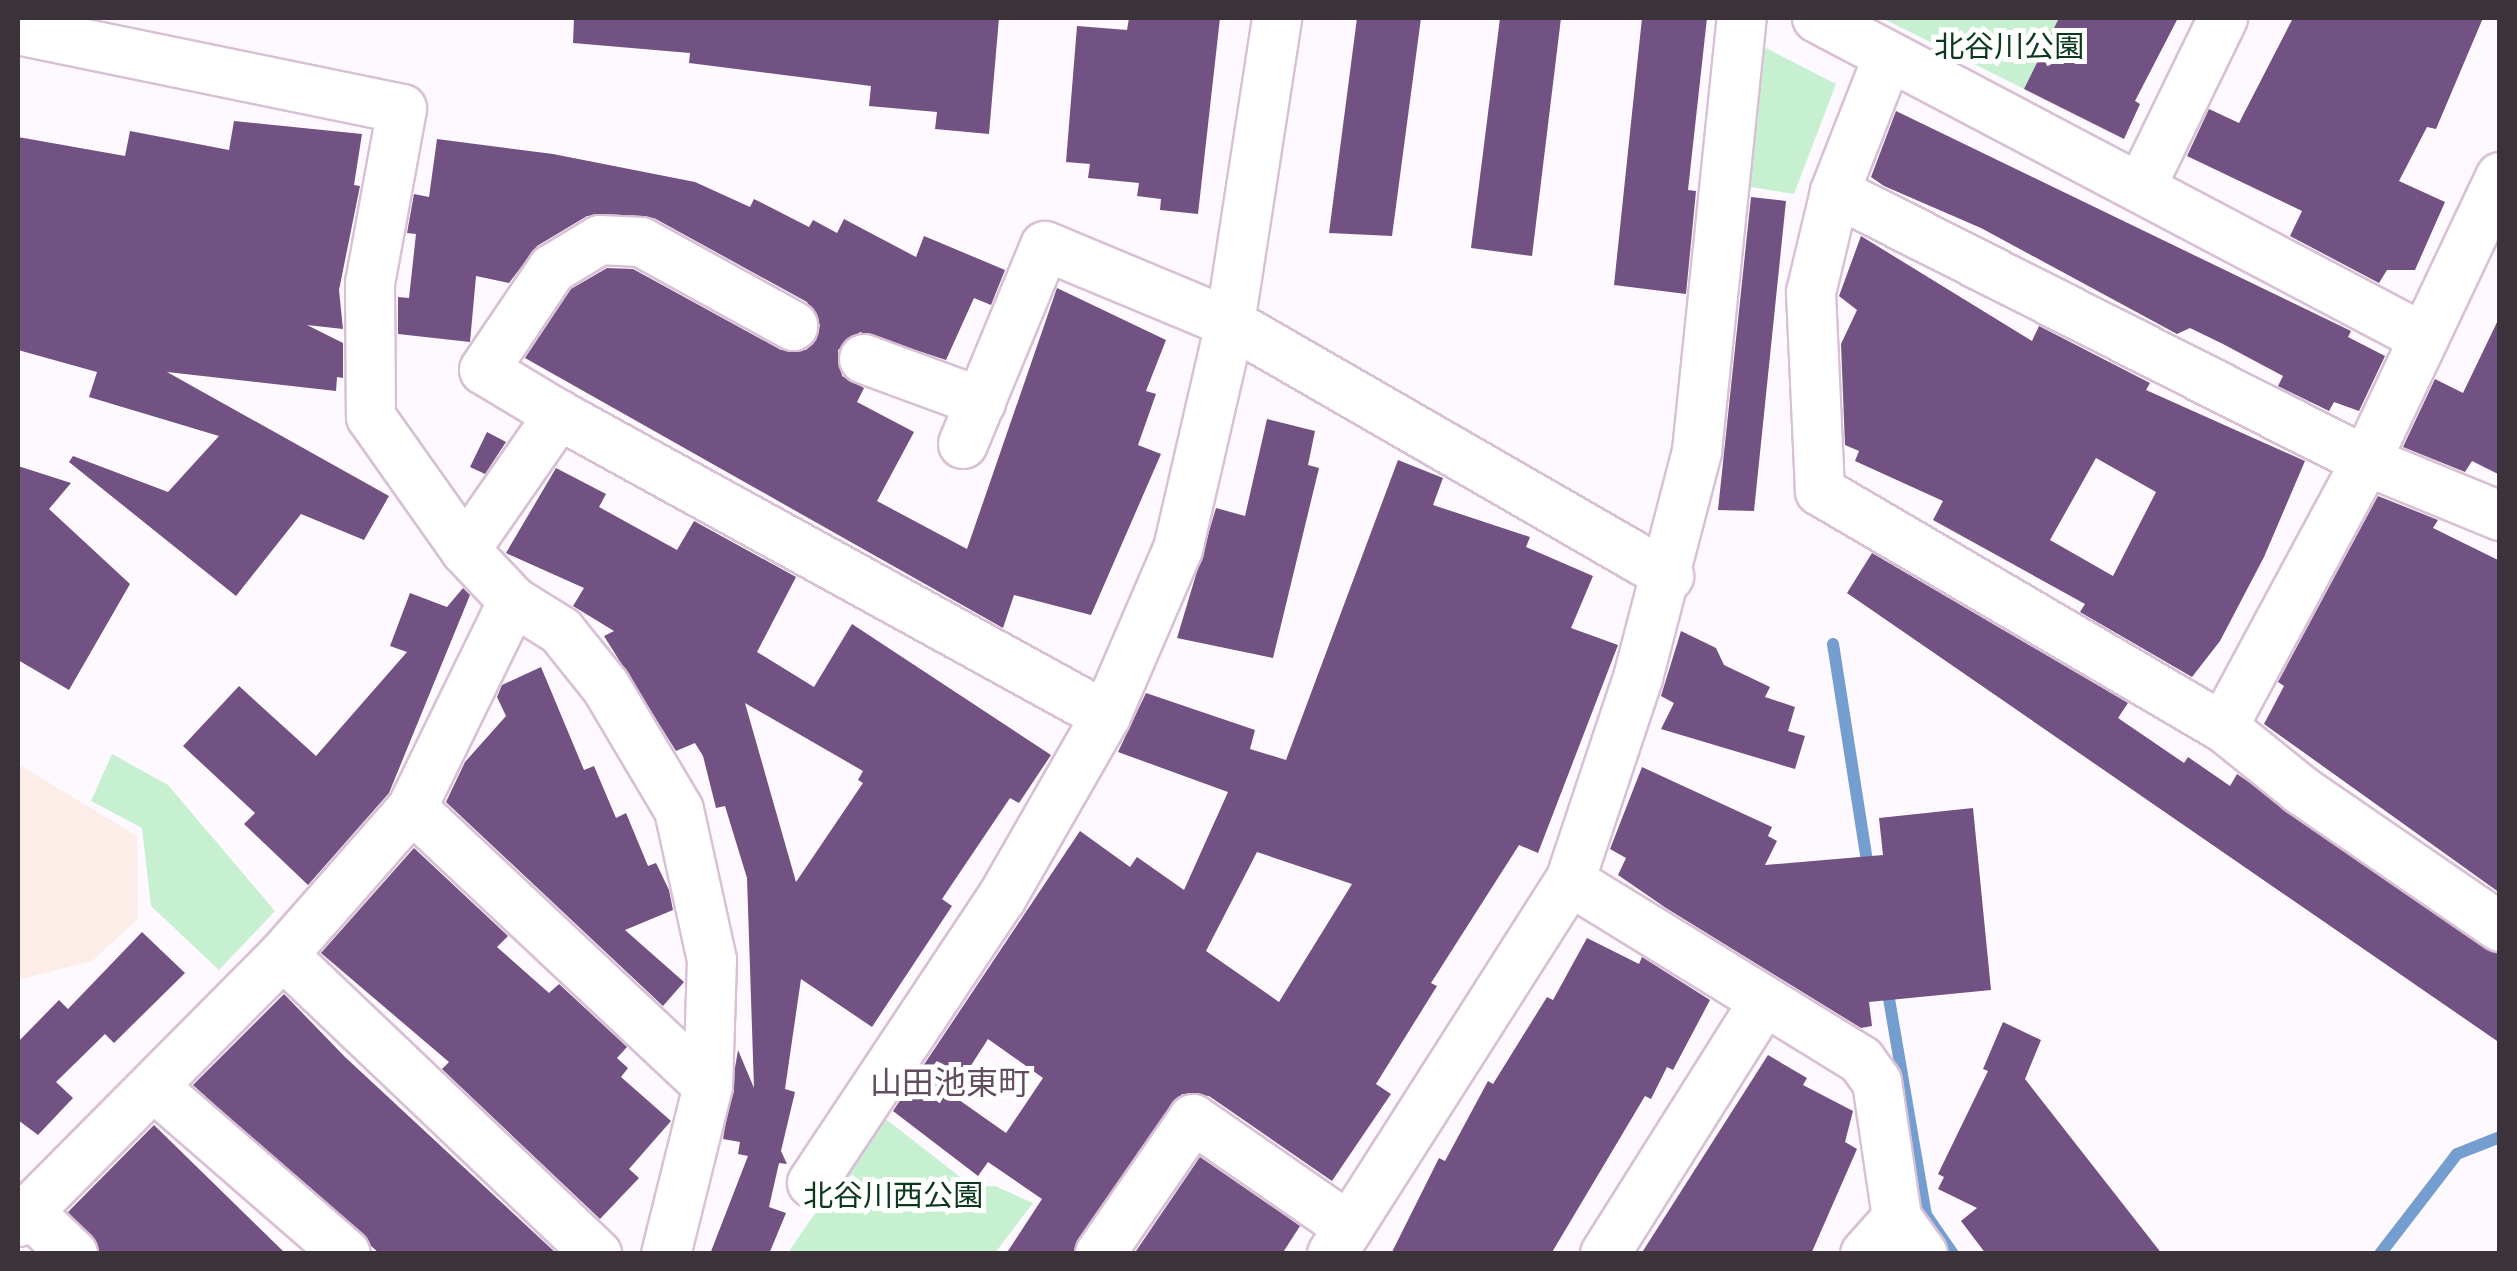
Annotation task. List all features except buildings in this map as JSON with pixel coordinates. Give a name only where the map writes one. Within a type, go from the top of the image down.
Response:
[{"type":"street","points":[[812,1183],[1001,899],[1106,716],[1178,548],[1230,323],[1276,18]]},
{"type":"street","points":[[1100,1254],[1193,1119],[1341,1240],[1570,882],[1669,576],[1697,452],[1742,18]]},
{"type":"street","points":[[1817,18],[1887,59],[2142,185],[2424,338]]},
{"type":"street","points":[[2142,185],[2222,18]]},
{"type":"street","points":[[18,30],[402,109],[370,282],[371,417],[465,550],[513,601],[561,632],[595,673],[679,810],[712,960],[708,1086],[666,1254]]},
{"type":"street","points":[[1887,59],[1834,192],[1810,293],[1820,491],[2222,727],[2500,927]]},
{"type":"street","points":[[2222,727],[2366,461],[2500,177]]},
{"type":"street","points":[[1834,192],[2366,461],[2500,516]]},
{"type":"street","points":[[793,326],[642,242],[600,240],[552,269],[484,370],[1106,716]]},
{"type":"street","points":[[864,360],[972,423],[1045,246],[1230,323],[1669,576]]},
{"type":"street","points":[[465,550],[559,415]]},
{"type":"street","points":[[73,1254],[23,1217],[283,955],[412,808],[513,601]]},
{"type":"street","points":[[412,808],[708,1086]]},
{"type":"street","points":[[1570,882],[1861,1060],[1877,1082],[1910,1236],[1866,1254]]},
{"type":"street","points":[[283,955],[597,1254]]},
{"type":"street","points":[[1606,1254],[1764,1002]]},
{"type":"street","points":[[154,1088],[346,1254]]},
{"type":"shaded area","points":[[18,764],[137,836],[138,919],[92,961],[18,980]]},
{"type":"green space","name":"北谷川公園","points":[[1882,18],[2059,18],[2024,89]]},
{"type":"green space","points":[[1766,48],[1836,84],[1794,194],[1745,186],[1751,56]]},
{"type":"green space","points":[[112,754],[168,785],[275,911],[219,970],[151,906],[142,828],[91,801]]},
{"type":"green space","name":"北谷川西公園","points":[[882,1116],[973,1187],[995,1186],[1033,1203],[995,1253],[787,1254]]},
{"type":"waterway","points":[[1833,644],[1869,873]]},
{"type":"waterway","points":[[1887,987],[1926,1215],[1953,1254]]},
{"type":"waterway","points":[[2380,1254],[2457,1154],[2500,1137]]},
{"type":"district","name":"山田池東町","points":[[950,1084]]}]
